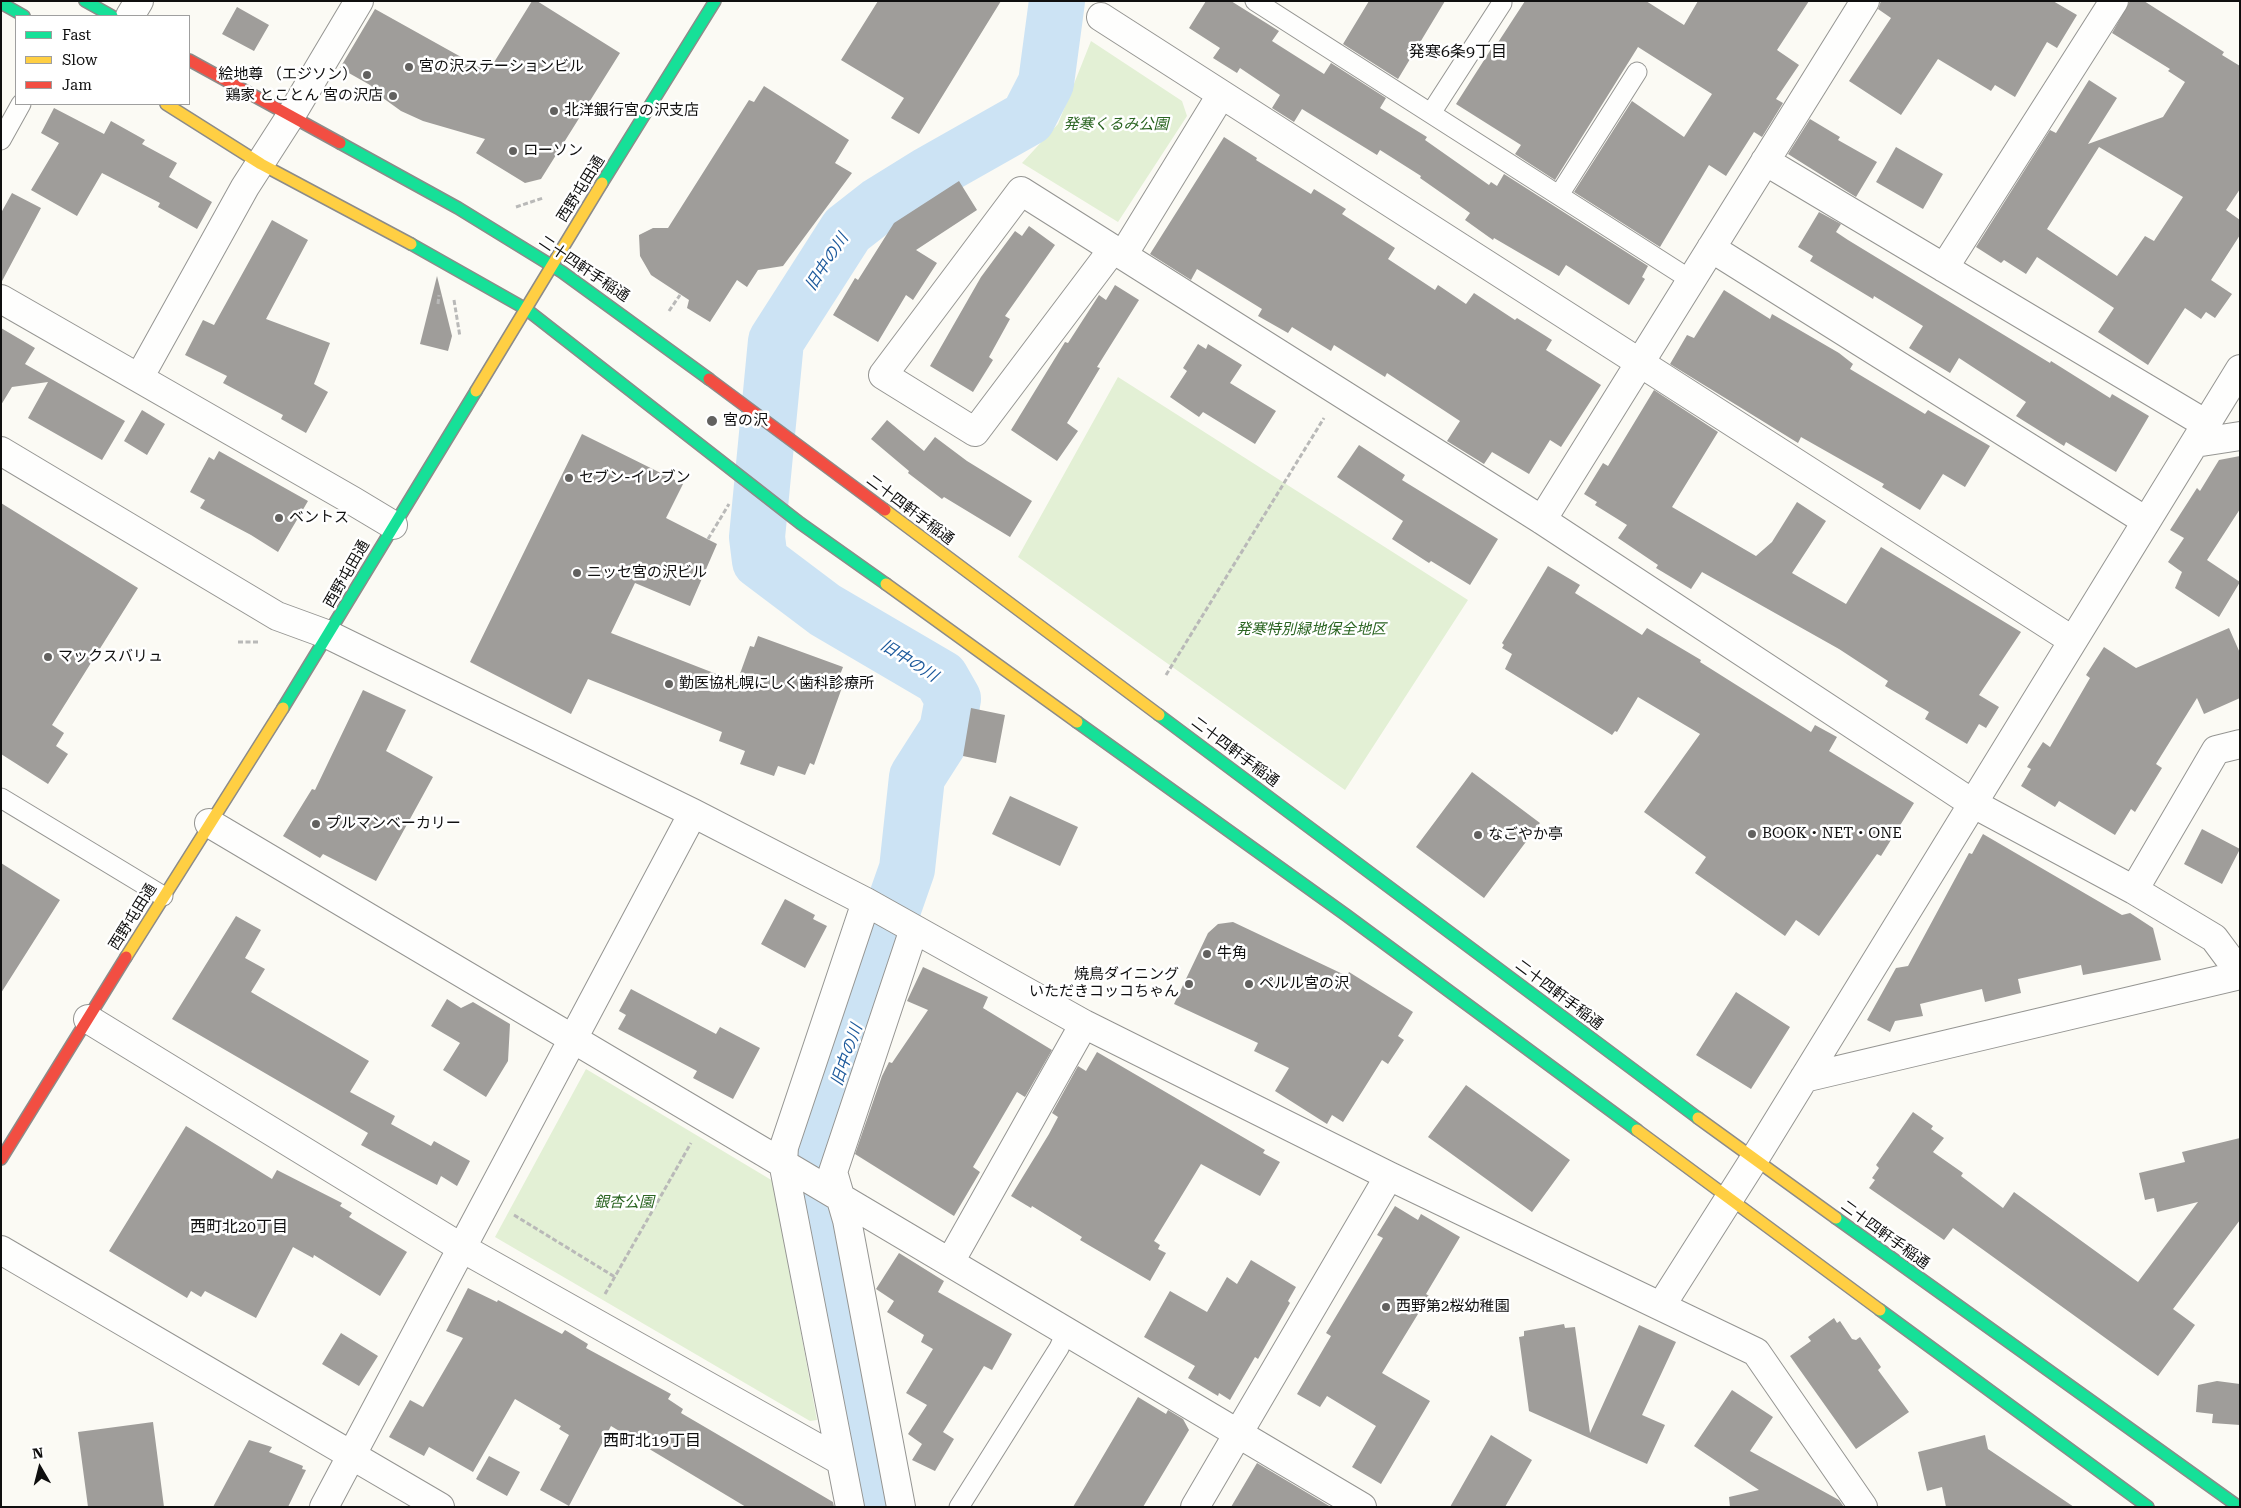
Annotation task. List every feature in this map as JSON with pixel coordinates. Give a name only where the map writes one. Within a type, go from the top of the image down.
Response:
[{"type":"street","points":[[85,1],[110,15]]},
{"type":"street","points":[[131,15],[138,1]]},
{"type":"street","points":[[139,378],[245,187],[290,117],[359,1]]},
{"type":"street","name":"西野屯田通","points":[[1,1159],[163,896],[329,635],[393,525],[554,265],[575,226],[716,1]]},
{"type":"street","points":[[1542,520],[1865,1]]},
{"type":"street","points":[[1944,268],[2114,1]]},
{"type":"street","points":[[1,3],[22,15]]},
{"type":"street","points":[[1100,17],[2072,640]]},
{"type":"street","name":"二十四軒手稲通","points":[[190,61],[501,233],[554,265],[731,395],[1713,1129],[2239,1507]]},
{"type":"street","points":[[1222,95],[1118,252],[976,432],[883,375],[1021,191],[1118,252],[1542,520],[1972,803],[2134,890],[2214,938],[2240,974],[1804,1078]]},
{"type":"street","points":[[168,105],[261,164],[471,276],[526,309],[800,523],[1346,915],[2148,1507]]},
{"type":"street","points":[[1765,161],[1944,268],[2200,433],[2240,436]]},
{"type":"street","points":[[1711,248],[2146,521]]},
{"type":"street","points":[[1,299],[393,525]]},
{"type":"street","points":[[1661,1306],[1755,1158],[2240,369]]},
{"type":"street","points":[[1,451],[277,616],[329,635],[693,813],[872,905],[1084,1024],[1389,1176],[1756,1352],[1863,1507]]},
{"type":"street","points":[[2134,890],[2216,750],[2240,744]]},
{"type":"street","points":[[324,1507],[693,813]]},
{"type":"street","points":[[209,823],[1067,1330],[1362,1507]]},
{"type":"street","points":[[850,1507],[790,1166],[784,1147],[872,905]]},
{"type":"street","points":[[900,1507],[833,1172],[909,926]]},
{"type":"street","points":[[88,1019],[462,1248],[841,1461]]},
{"type":"street","points":[[950,1262],[1084,1024]]},
{"type":"street","points":[[1194,1507],[1389,1176]]},
{"type":"street","points":[[1,1250],[440,1507]]},
{"type":"lane","points":[[1255,1],[1691,280]]},
{"type":"lane","points":[[1430,113],[1502,3]]},
{"type":"lane","points":[[1559,195],[1636,72]]},
{"type":"lane","points":[[1,140],[20,105]]},
{"type":"lane","points":[[1,798],[163,896]]},
{"type":"lane","points":[[959,1507],[1059,1348],[1067,1330]]},
{"type":"path","points":[[512,208],[543,198]]},
{"type":"path","points":[[438,304],[439,295]]},
{"type":"path","points":[[666,316],[680,295]]},
{"type":"path","points":[[454,299],[460,337]]},
{"type":"path","points":[[1166,675],[1326,415]]},
{"type":"path","points":[[708,539],[731,501]]},
{"type":"path","points":[[238,642],[261,642]]},
{"type":"path","points":[[590,1320],[694,1138]]},
{"type":"path","points":[[511,1213],[615,1277]]},
{"type":"green space","name":"発寒くるみ公園","points":[[1091,41],[1182,101],[1187,116],[1118,222],[1022,163],[1058,124]]},
{"type":"green space","name":"発寒特別緑地保全地区","points":[[1118,377],[1468,600],[1345,790],[1018,557]]},
{"type":"green space","name":"銀杏公園","points":[[586,1069],[773,1181],[817,1420],[810,1421],[495,1237]]},
{"type":"building","points":[[532,1],[537,1],[620,53],[541,179],[525,183],[476,153],[485,139],[423,121],[401,111],[383,98],[370,85],[340,68],[375,9],[488,72]]},
{"type":"building","points":[[878,1],[1001,1],[919,134],[891,118],[904,98],[841,60]]},
{"type":"building","points":[[1206,1],[1231,1],[1279,31],[1272,41],[1324,74],[1331,63],[1386,98],[1380,108],[1427,137],[1425,140],[1489,185],[1491,182],[1497,186],[1504,174],[1648,266],[1642,277],[1645,279],[1629,305],[1566,265],[1559,276],[1494,238],[1493,240],[1465,220],[1470,213],[1420,178],[1421,176],[1380,150],[1377,155],[1302,109],[1294,122],[1272,108],[1280,95],[1240,68],[1237,73],[1213,58],[1220,48],[1189,28]]},
{"type":"building","points":[[1369,1],[1445,1],[1398,79],[1343,44]]},
{"type":"building","points":[[1525,1],[1646,1],[1684,25],[1698,1],[1809,1],[1777,50],[1799,65],[1776,99],[1783,103],[1762,137],[1754,132],[1726,176],[1709,165],[1660,247],[1574,192],[1632,101],[1684,137],[1712,94],[1638,47],[1555,180],[1515,154],[1521,145],[1456,104],[1495,43],[1497,44]]},
{"type":"building","points":[[1881,1],[2053,1],[2077,15],[2057,48],[2047,42],[2015,97],[1995,85],[1991,91],[1938,59],[1901,115],[1849,81],[1891,18],[1878,9]]},
{"type":"building","points":[[2130,1],[2144,1],[2224,52],[2222,55],[2240,66],[2240,189],[2226,210],[2240,220],[2240,235],[2211,280],[2232,294],[2215,318],[2206,312],[2201,319],[2185,308],[2148,365],[2098,332],[2114,308],[2037,257],[2026,274],[2004,260],[2001,263],[1976,247],[2050,130],[2056,133],[2089,80],[2117,98],[2088,144],[2163,117],[2185,82],[2168,71],[2170,69],[2112,33]],"holes":[[[2099,147],[2183,197],[2154,241],[2145,236],[2117,276],[2047,229]]]},
{"type":"building","points":[[237,7],[269,25],[254,51],[222,34]]},
{"type":"building","points":[[764,86],[849,140],[835,163],[852,173],[783,266],[758,270],[747,287],[737,280],[710,322],[687,308],[689,300],[651,275],[640,256],[639,235],[653,228],[668,228],[749,100],[754,102]]},
{"type":"building","points":[[54,108],[104,134],[111,121],[145,140],[142,144],[177,163],[169,177],[212,202],[197,229],[158,207],[160,203],[102,173],[77,216],[31,190],[59,143],[41,133]]},
{"type":"building","points":[[1810,119],[1840,137],[1838,140],[1877,162],[1856,197],[1788,154]]},
{"type":"building","points":[[1224,137],[1257,158],[1256,160],[1311,194],[1314,189],[1346,209],[1342,214],[1395,248],[1388,259],[1435,290],[1438,285],[1466,304],[1474,293],[1515,320],[1517,318],[1552,340],[1546,350],[1601,385],[1561,447],[1550,440],[1529,474],[1492,452],[1484,464],[1447,441],[1460,421],[1387,373],[1385,377],[1334,345],[1331,351],[1292,327],[1288,333],[1258,316],[1262,309],[1197,269],[1191,280],[1150,254]]},
{"type":"building","points":[[1896,147],[1943,174],[1923,209],[1876,182]]},
{"type":"building","points":[[959,181],[977,210],[916,250],[937,263],[913,300],[906,295],[878,342],[833,315],[855,278],[858,280],[894,223]]},
{"type":"building","points":[[12,193],[41,208],[1,283],[1,213]]},
{"type":"building","points":[[1819,212],[1841,224],[1836,232],[1848,240],[2050,363],[2051,361],[2110,398],[2112,394],[2149,416],[2116,472],[2066,442],[2064,446],[2016,416],[2026,402],[1959,358],[1950,373],[1909,348],[1923,326],[1874,296],[1873,299],[1810,261],[1813,256],[1798,247]]},
{"type":"building","points":[[272,220],[308,240],[266,319],[330,343],[314,384],[328,392],[306,433],[281,419],[283,415],[223,383],[227,376],[185,355],[203,320],[214,325]]},
{"type":"building","points":[[1029,226],[1055,245],[1005,316],[1010,319],[989,357],[993,360],[973,392],[930,366],[981,277],[1015,231],[1022,236]]},
{"type":"building","points":[[437,276],[452,336],[448,351],[420,344]]},
{"type":"building","points":[[1115,285],[1139,300],[1097,367],[1100,368],[1067,423],[1078,431],[1057,461],[1011,430],[1065,342],[1068,343],[1099,295],[1106,300]]},
{"type":"building","points":[[1724,290],[1770,319],[1772,314],[1839,353],[1853,364],[1850,369],[1925,414],[1928,410],[1990,446],[1965,487],[1943,474],[1920,510],[1882,487],[1884,484],[1801,437],[1798,443],[1670,364],[1687,335],[1694,338]]},
{"type":"building","points":[[1,328],[35,348],[25,364],[125,421],[102,460],[28,418],[48,382],[12,387],[1,405]]},
{"type":"building","points":[[1198,344],[1206,349],[1208,344],[1242,365],[1230,383],[1276,411],[1255,444],[1203,412],[1199,417],[1170,397],[1187,371],[1183,368]]},
{"type":"building","points":[[1654,390],[1718,432],[1672,507],[1756,556],[1772,542],[1797,502],[1826,521],[1792,573],[1846,604],[1881,547],[2021,632],[1979,695],[1999,707],[1986,728],[1979,724],[1967,744],[1925,719],[1929,712],[1885,686],[1888,681],[1839,649],[1702,572],[1691,589],[1656,568],[1658,565],[1618,538],[1627,525],[1595,505],[1597,502],[1584,494],[1603,463],[1608,466]]},
{"type":"building","points":[[142,410],[165,424],[147,455],[124,441]]},
{"type":"building","points":[[887,420],[924,451],[935,437],[967,461],[1032,501],[1010,537],[944,497],[942,499],[908,473],[909,471],[871,439]]},
{"type":"building","points":[[582,434],[683,484],[666,518],[717,544],[690,606],[635,583],[611,633],[737,682],[750,646],[754,647],[758,636],[843,667],[838,680],[844,682],[814,765],[810,763],[805,775],[778,766],[774,776],[740,764],[745,751],[719,741],[722,732],[588,679],[571,714],[470,662]]},
{"type":"building","points":[[1359,445],[1405,475],[1402,480],[1498,539],[1470,585],[1431,561],[1429,563],[1392,539],[1403,521],[1337,477]]},
{"type":"building","points":[[219,451],[308,501],[278,552],[251,535],[200,508],[205,500],[190,492],[209,457],[214,460]]},
{"type":"building","points":[[2240,456],[2240,509],[2207,560],[2240,582],[2219,617],[2175,588],[2182,572],[2168,562],[2184,538],[2170,530],[2197,488],[2200,491],[2219,460]]},
{"type":"building","name":"マックスバリュ","points":[[1,503],[138,588],[52,725],[64,733],[56,746],[68,754],[48,784],[1,754]]},
{"type":"building","points":[[1548,566],[1580,585],[1575,593],[1642,635],[1647,628],[1701,660],[1700,662],[1811,732],[1815,725],[1837,737],[1829,751],[1914,803],[1881,856],[1877,854],[1819,936],[1796,920],[1785,936],[1695,873],[1706,857],[1644,812],[1700,734],[1638,697],[1617,732],[1615,731],[1612,735],[1505,669],[1512,654],[1502,648],[1504,645],[1502,643]]},
{"type":"building","points":[[2229,628],[2240,653],[2240,698],[2204,714],[2197,698],[2156,764],[2162,768],[2135,812],[2131,809],[2115,835],[2059,801],[2055,807],[2021,786],[2031,769],[2027,767],[2043,742],[2050,747],[2090,678],[2086,675],[2104,647],[2136,668]]},
{"type":"building","points":[[363,690],[406,710],[386,751],[433,777],[376,881],[323,854],[320,858],[283,836],[312,789],[315,790]]},
{"type":"building","points":[[971,708],[1005,715],[996,763],[963,756]]},
{"type":"building","name":"なごやか亭","points":[[1472,772],[1540,823],[1484,898],[1416,847]]},
{"type":"building","points":[[1010,796],[1078,827],[1060,866],[992,834]]},
{"type":"building","points":[[2202,829],[2240,849],[2222,884],[2184,864]]},
{"type":"building","points":[[1983,834],[2122,915],[2130,913],[2153,928],[2161,960],[2083,975],[2081,965],[2018,979],[2021,993],[1985,1002],[1982,989],[1920,1004],[1923,1016],[1895,1021],[1890,1032],[1867,1020],[1896,968],[1908,966],[1969,853],[1972,854]]},
{"type":"building","points":[[1,863],[60,900],[1,993]]},
{"type":"building","points":[[785,899],[815,915],[813,919],[827,926],[805,968],[761,944]]},
{"type":"building","points":[[236,916],[261,930],[245,958],[265,969],[251,992],[369,1061],[350,1092],[395,1116],[391,1124],[431,1146],[434,1141],[470,1161],[457,1186],[441,1176],[437,1185],[361,1145],[368,1133],[172,1019]]},
{"type":"building","points":[[1233,922],[1347,976],[1349,972],[1413,1012],[1398,1036],[1404,1040],[1388,1064],[1382,1060],[1343,1122],[1332,1115],[1327,1124],[1275,1091],[1289,1068],[1254,1051],[1258,1043],[1174,1004],[1208,933],[1218,924]]},
{"type":"building","points":[[923,967],[988,997],[983,1008],[1052,1050],[1025,1097],[1017,1092],[973,1167],[980,1172],[954,1216],[855,1154],[882,1076],[889,1062],[892,1063],[928,1010],[907,1001]]},
{"type":"building","points":[[631,989],[716,1034],[720,1027],[760,1048],[733,1099],[693,1078],[697,1071],[618,1029],[626,1015],[619,1011]]},
{"type":"building","points":[[1736,992],[1790,1027],[1751,1089],[1696,1055]]},
{"type":"building","points":[[447,999],[461,1008],[473,1002],[510,1024],[508,1061],[486,1097],[443,1070],[460,1043],[431,1026]]},
{"type":"building","points":[[1097,1052],[1265,1150],[1263,1153],[1280,1162],[1260,1196],[1201,1164],[1154,1241],[1160,1245],[1158,1249],[1166,1253],[1150,1281],[1080,1240],[1082,1237],[1032,1206],[1031,1208],[1011,1196],[1058,1117],[1052,1113],[1078,1066],[1086,1071]]},
{"type":"building","points":[[1466,1085],[1570,1160],[1532,1212],[1428,1137]]},
{"type":"building","points":[[1913,1112],[1933,1126],[1931,1129],[1944,1138],[1933,1152],[1963,1173],[1961,1176],[2003,1208],[2014,1192],[2138,1282],[2198,1202],[2157,1212],[2154,1198],[2145,1200],[2139,1173],[2185,1162],[2182,1152],[2240,1138],[2240,1220],[2173,1309],[2195,1325],[2158,1376],[1953,1228],[1944,1240],[1869,1188],[1875,1180],[1872,1178],[1879,1168],[1876,1165]]},
{"type":"building","points":[[186,1126],[272,1179],[277,1170],[342,1203],[340,1206],[352,1213],[349,1217],[407,1252],[380,1296],[314,1255],[313,1258],[293,1247],[256,1318],[205,1291],[201,1297],[191,1291],[187,1298],[109,1251]]},
{"type":"building","name":"西野第2桜幼稚園","points":[[1395,1206],[1418,1220],[1421,1214],[1460,1237],[1426,1294],[1429,1296],[1382,1373],[1430,1401],[1381,1484],[1352,1467],[1376,1426],[1327,1396],[1320,1407],[1297,1394],[1331,1336],[1326,1333],[1383,1238],[1377,1235]]},
{"type":"building","points":[[899,1253],[944,1281],[938,1292],[1012,1334],[992,1370],[984,1366],[943,1432],[954,1439],[935,1471],[912,1460],[922,1444],[908,1434],[927,1405],[906,1393],[933,1349],[921,1342],[924,1335],[887,1312],[894,1301],[876,1289]]},
{"type":"building","points":[[1251,1260],[1296,1287],[1288,1301],[1290,1303],[1258,1359],[1255,1357],[1230,1400],[1219,1393],[1218,1396],[1188,1378],[1195,1366],[1144,1337],[1170,1291],[1207,1312],[1227,1277],[1237,1284]]},
{"type":"building","points":[[468,1288],[497,1302],[498,1300],[562,1334],[565,1330],[588,1344],[586,1348],[671,1394],[668,1399],[683,1409],[681,1413],[833,1502],[834,1507],[746,1507],[611,1426],[569,1506],[540,1490],[569,1435],[559,1429],[561,1426],[515,1399],[473,1472],[429,1447],[424,1456],[389,1437],[410,1400],[423,1407],[463,1338],[446,1331]]},
{"type":"building","points":[[1834,1318],[1837,1323],[1840,1321],[1852,1339],[1856,1340],[1860,1337],[1881,1367],[1878,1370],[1909,1412],[1856,1449],[1790,1356],[1811,1341],[1808,1337]]},
{"type":"building","points":[[1564,1324],[1565,1328],[1575,1327],[1590,1433],[1639,1325],[1676,1342],[1642,1415],[1665,1425],[1647,1464],[1529,1411],[1519,1337],[1524,1336],[1524,1331]]},
{"type":"building","points":[[341,1333],[378,1356],[359,1386],[322,1364]]},
{"type":"building","points":[[2217,1381],[2240,1384],[2240,1425],[2212,1423],[2213,1414],[2196,1412],[2198,1385]]},
{"type":"building","points":[[1732,1390],[1773,1417],[1750,1451],[1839,1500],[1844,1507],[1730,1507],[1729,1497],[1759,1490],[1694,1446]]},
{"type":"building","points":[[1138,1397],[1166,1414],[1168,1410],[1183,1419],[1189,1430],[1143,1507],[1073,1507]]},
{"type":"building","points":[[153,1422],[164,1507],[88,1507],[78,1432]]},
{"type":"building","points":[[1491,1435],[1532,1460],[1505,1507],[1450,1507]]},
{"type":"building","points":[[1985,1435],[1988,1449],[2074,1507],[1946,1507],[1942,1487],[1927,1491],[1918,1452]]},
{"type":"building","points":[[249,1440],[272,1447],[269,1452],[303,1466],[302,1469],[306,1470],[288,1507],[213,1507]]},
{"type":"building","points":[[489,1456],[520,1472],[507,1496],[476,1479]]},
{"type":"building","points":[[1257,1463],[1331,1507],[1231,1507]]},
{"type":"waterway","name":"旧中の川","points":[[873,1507],[841,1330],[814,1205],[815,1140],[851,1048],[880,946],[907,869],[917,777],[947,730],[953,699],[941,678],[825,610],[760,561],[757,537],[776,341],[847,230],[879,205],[929,174],[1028,118],[1046,83],[1057,1]]},
{"type":"traffic: fast","points":[[85,1],[110,15]]},
{"type":"traffic: fast","points":[[602,183],[715,1]]},
{"type":"traffic: fast","points":[[1,3],[22,15]]},
{"type":"traffic: fast","points":[[340,143],[458,208],[562,272],[709,379]]},
{"type":"traffic: fast","points":[[411,244],[526,309],[800,523],[886,584]]},
{"type":"traffic: fast","points":[[283,708],[476,391]]},
{"type":"traffic: fast","points":[[1159,715],[1698,1118]]},
{"type":"traffic: fast","points":[[1077,722],[1346,915],[1637,1130]]},
{"type":"traffic: fast","points":[[1836,1218],[2239,1507]]},
{"type":"traffic: fast","points":[[1880,1310],[2148,1507]]},
{"type":"traffic: slow","points":[[168,105],[261,164],[411,244]]},
{"type":"traffic: slow","points":[[476,391],[602,183]]},
{"type":"traffic: slow","points":[[885,510],[1159,715]]},
{"type":"traffic: slow","points":[[886,584],[1077,722]]},
{"type":"traffic: slow","points":[[126,957],[283,708]]},
{"type":"traffic: slow","points":[[1698,1118],[1836,1218]]},
{"type":"traffic: slow","points":[[1637,1130],[1880,1310]]},
{"type":"traffic: jam","points":[[190,61],[340,143]]},
{"type":"traffic: jam","points":[[709,379],[885,510]]},
{"type":"traffic: jam","points":[[1,1159],[126,957]]},
{"type":"place","name":"宮の沢ステーションビル","points":[[409,67]]},
{"type":"place","name":"絵地尊 （エジソン）","points":[[367,75]]},
{"type":"place","name":"鶏家 とことん 宮の沢店","points":[[393,96]]},
{"type":"place","name":"北洋銀行宮の沢支店","points":[[554,111]]},
{"type":"place","name":"ローソン","points":[[513,151]]},
{"type":"place","name":"宮の沢","points":[[712,421]]},
{"type":"place","name":"セブン-イレブン","points":[[569,478]]},
{"type":"place","name":"ベントス","points":[[279,518]]},
{"type":"place","name":"ニッセ宮の沢ビル","points":[[577,573]]},
{"type":"place","name":"マックスバリュ","points":[[48,657]]},
{"type":"place","name":"勤医協札幌にしく歯科診療所","points":[[669,684]]},
{"type":"place","name":"プルマンベーカリー","points":[[316,824]]},
{"type":"place","name":"BOOK・NET・ONE","points":[[1752,834]]},
{"type":"place","name":"なごやか亭","points":[[1478,835]]},
{"type":"place","name":"牛角","points":[[1207,954]]},
{"type":"place","name":"焼鳥ダイニング いただきコッコちゃん","points":[[1189,984]]},
{"type":"place","name":"ペルル宮の沢","points":[[1249,984]]},
{"type":"place","name":"西野第2桜幼稚園","points":[[1386,1307]]},
{"type":"district","name":"発寒6条9丁目","points":[[1458,52]]},
{"type":"district","name":"西町北20丁目","points":[[239,1227]]},
{"type":"district","name":"西町北19丁目","points":[[652,1441]]}]
